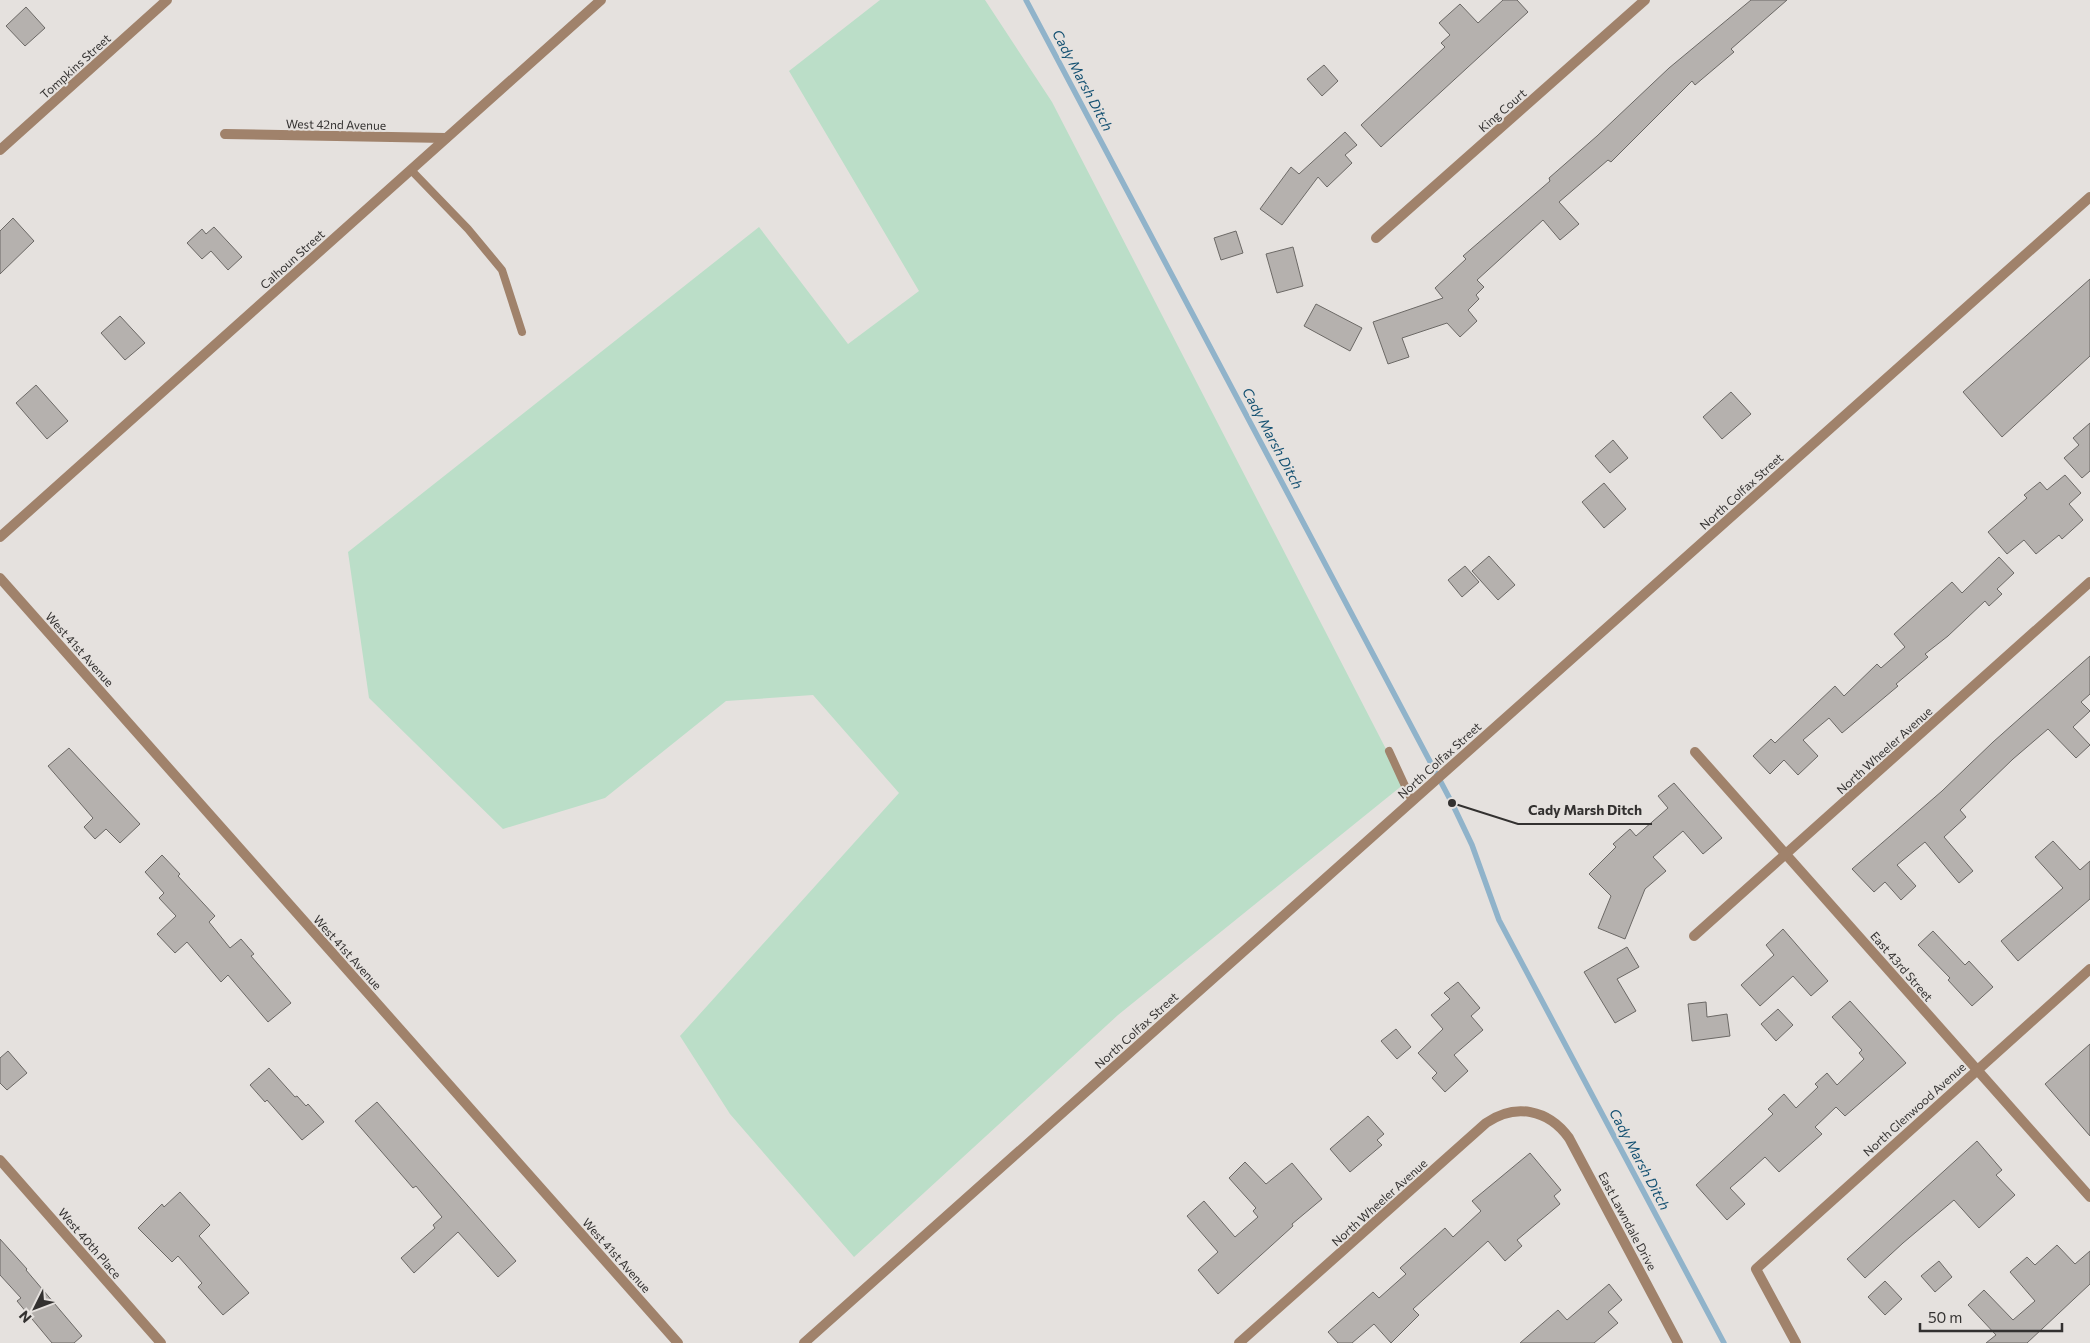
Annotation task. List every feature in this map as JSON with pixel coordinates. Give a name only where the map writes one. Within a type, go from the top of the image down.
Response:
[{"type":"street","name":"Tompkins Street","points":[[0,150],[167,0]]},
{"type":"street","name":"Calhoun Street","points":[[0,537],[601,0]]},
{"type":"street","name":"King Court","points":[[1376,238],[1645,0]]},
{"type":"street","name":"West 42nd Avenue","points":[[225,134],[446,138]]},
{"type":"street","name":"North Colfax Street","points":[[804,1343],[2090,197]]},
{"type":"street","name":"West 41st Avenue","points":[[0,578],[678,1343]]},
{"type":"street","name":"North Wheeler Avenue","points":[[1694,936],[2090,582]]},
{"type":"street","name":"East 43rd Street","points":[[1695,752],[2090,1197]]},
{"type":"street","name":"North Glenwood Avenue","points":[[1796,1343],[1756,1269],[2090,968]]},
{"type":"street","name":"North Wheeler Avenue","points":[[1239,1343],[1486,1123],[1505,1113],[1515,1111],[1536,1112],[1548,1117]]},
{"type":"street","name":"East Lawndale Drive","points":[[1548,1117],[1562,1128],[1569,1138],[1675,1342]]},
{"type":"street","name":"West 40th Place","points":[[0,1160],[161,1343]]},
{"type":"lane","points":[[411,170],[468,228],[502,270],[522,332]]},
{"type":"lane","points":[[1389,751],[1412,801]]},
{"type":"green space","points":[[880,0],[985,0],[1052,102],[1404,784],[1118,1015],[854,1257],[730,1114],[680,1036],[899,793],[813,695],[726,701],[605,798],[503,829],[369,698],[348,552],[759,227],[848,344],[919,291],[789,71]]},
{"type":"building","points":[[1503,0],[1517,0],[1528,12],[1381,147],[1361,125],[1445,47],[1441,43],[1450,35],[1439,23],[1460,4],[1478,23]]},
{"type":"building","points":[[1751,0],[1787,0],[1731,49],[1734,52],[1695,85],[1692,81],[1611,162],[1608,160],[1559,202],[1579,224],[1560,240],[1543,220],[1477,280],[1484,287],[1476,295],[1479,299],[1468,310],[1477,321],[1460,337],[1447,323],[1402,338],[1409,357],[1388,364],[1373,322],[1443,298],[1435,288],[1466,259],[1463,256],[1550,181],[1549,178],[1669,68]]},
{"type":"building","points":[[26,7],[45,28],[25,46],[6,26]]},
{"type":"building","points":[[1324,65],[1338,81],[1322,96],[1307,79]]},
{"type":"building","points":[[1345,132],[1357,145],[1345,155],[1352,163],[1327,187],[1318,177],[1282,225],[1260,209],[1291,167],[1299,174]]},
{"type":"building","points":[[13,218],[34,241],[0,274],[0,231]]},
{"type":"building","points":[[214,227],[242,257],[228,270],[211,251],[202,259],[187,243],[202,229],[206,234]]},
{"type":"building","points":[[1236,231],[1243,253],[1221,260],[1214,238]]},
{"type":"building","points":[[1293,247],[1303,286],[1277,293],[1266,254]]},
{"type":"building","points":[[2090,279],[2090,356],[2002,437],[1963,392]]},
{"type":"building","points":[[1316,304],[1362,328],[1350,351],[1304,326]]},
{"type":"building","points":[[120,316],[145,343],[125,360],[101,333]]},
{"type":"building","points":[[36,385],[68,421],[47,439],[16,403]]},
{"type":"building","points":[[1731,392],[1751,414],[1722,439],[1703,417]]},
{"type":"building","points":[[2090,423],[2090,471],[2082,478],[2064,458],[2079,445],[2073,438]]},
{"type":"building","points":[[1613,440],[1628,458],[1610,473],[1595,456]]},
{"type":"building","points":[[2065,475],[2081,493],[2069,504],[2083,520],[2062,539],[2059,535],[2036,554],[2024,540],[2007,554],[1988,532],[2027,498],[2024,495],[2040,482],[2047,490]]},
{"type":"building","points":[[1604,483],[1626,509],[1604,528],[1582,502]]},
{"type":"building","points":[[1489,556],[1515,585],[1498,600],[1472,571]]},
{"type":"building","points":[[1999,557],[2014,573],[1997,589],[2002,594],[1989,606],[1985,601],[1948,636],[1925,654],[1928,657],[1896,684],[1898,686],[1842,733],[1829,718],[1803,740],[1818,756],[1798,775],[1784,760],[1770,774],[1753,756],[1771,739],[1775,743],[1835,686],[1844,696],[1877,664],[1881,668],[1905,647],[1894,634],[1952,582],[1962,593]]},
{"type":"building","points":[[1465,566],[1479,582],[1462,597],[1448,580]]},
{"type":"building","points":[[2090,656],[2090,694],[2081,702],[2090,711],[2073,727],[2090,745],[2076,758],[2048,729],[2013,759],[1960,810],[1966,817],[1944,837],[1973,871],[1959,883],[1925,842],[1897,865],[1916,886],[1901,900],[1885,882],[1874,892],[1852,869],[1942,791],[1993,742]]},
{"type":"building","points":[[69,748],[140,824],[120,843],[106,829],[95,839],[84,827],[93,818],[48,766]]},
{"type":"building","points":[[1674,783],[1722,838],[1703,854],[1683,831],[1653,857],[1666,871],[1645,889],[1625,939],[1598,928],[1611,896],[1589,874],[1616,847],[1613,844],[1630,829],[1636,836],[1668,808],[1658,796]]},
{"type":"building","points":[[2053,841],[2080,870],[2090,861],[2090,899],[2018,961],[2001,941],[2063,888],[2035,857]]},
{"type":"building","points":[[162,855],[180,874],[178,876],[215,916],[209,922],[230,948],[241,939],[254,954],[251,956],[291,1003],[268,1022],[228,975],[221,982],[187,942],[175,953],[157,934],[176,916],[159,898],[164,893],[145,872]]},
{"type":"building","points":[[1783,929],[1828,981],[1811,996],[1793,976],[1760,1006],[1741,985],[1774,955],[1766,945]]},
{"type":"building","points":[[1933,931],[1965,965],[1969,961],[1993,987],[1972,1006],[1948,980],[1950,978],[1918,945]]},
{"type":"building","points":[[1627,947],[1639,967],[1617,979],[1636,1011],[1615,1023],[1584,972]]},
{"type":"building","points":[[1458,982],[1480,1008],[1471,1016],[1483,1030],[1454,1055],[1468,1071],[1445,1092],[1432,1078],[1437,1073],[1418,1053],[1443,1029],[1431,1015],[1450,999],[1444,993]]},
{"type":"building","points":[[1850,1001],[1906,1063],[1845,1116],[1836,1107],[1815,1127],[1822,1134],[1779,1172],[1765,1157],[1730,1188],[1745,1204],[1727,1220],[1696,1185],[1773,1114],[1768,1109],[1784,1094],[1796,1108],[1818,1087],[1815,1084],[1827,1073],[1837,1085],[1864,1059],[1859,1053],[1862,1050],[1832,1017]]},
{"type":"building","points":[[1706,1002],[1707,1017],[1727,1014],[1730,1036],[1692,1041],[1688,1004]]},
{"type":"building","points":[[1778,1009],[1793,1025],[1776,1041],[1761,1024]]},
{"type":"building","points":[[1396,1029],[1411,1047],[1397,1059],[1381,1041]]},
{"type":"building","points":[[2090,1044],[2090,1136],[2045,1084]]},
{"type":"building","points":[[8,1051],[27,1073],[7,1090],[0,1083],[0,1058]]},
{"type":"building","points":[[269,1068],[295,1097],[297,1096],[306,1106],[308,1104],[324,1122],[302,1140],[267,1100],[265,1102],[250,1085]]},
{"type":"building","points":[[377,1102],[516,1261],[498,1277],[458,1232],[414,1273],[401,1258],[435,1228],[433,1225],[442,1217],[416,1186],[413,1188],[355,1121]]},
{"type":"building","points":[[1368,1116],[1384,1134],[1377,1140],[1382,1145],[1350,1172],[1330,1149]]},
{"type":"building","points":[[1977,1141],[2002,1170],[1996,1175],[2015,1195],[1979,1228],[1954,1200],[1865,1278],[1847,1259]]},
{"type":"building","points":[[1530,1153],[1561,1190],[1554,1196],[1560,1204],[1517,1240],[1522,1246],[1505,1261],[1488,1241],[1413,1309],[1419,1315],[1391,1343],[1374,1324],[1352,1343],[1338,1343],[1328,1332],[1373,1292],[1379,1298],[1406,1274],[1400,1268],[1445,1228],[1453,1237],[1481,1211],[1472,1201]]},
{"type":"building","points":[[1245,1162],[1266,1184],[1292,1163],[1322,1199],[1292,1224],[1293,1226],[1218,1294],[1198,1270],[1218,1252],[1187,1216],[1204,1201],[1235,1237],[1258,1217],[1253,1211],[1256,1208],[1229,1178]]},
{"type":"building","points":[[180,1192],[210,1225],[199,1236],[249,1293],[223,1315],[198,1287],[202,1283],[178,1256],[172,1262],[138,1228],[162,1204],[164,1207]]},
{"type":"building","points":[[0,1239],[82,1336],[74,1343],[52,1343],[17,1301],[21,1298],[0,1275]]},
{"type":"building","points":[[2057,1245],[2075,1264],[2090,1251],[2090,1284],[2027,1343],[1986,1343],[1996,1335],[1968,1305],[1984,1290],[2013,1320],[2035,1301],[2010,1272],[2027,1257],[2035,1265]]},
{"type":"building","points":[[1939,1261],[1952,1277],[1935,1292],[1921,1276]]},
{"type":"building","points":[[1885,1281],[1902,1299],[1885,1315],[1868,1297]]},
{"type":"building","points":[[1609,1284],[1622,1300],[1608,1312],[1618,1323],[1594,1343],[1520,1343],[1558,1310],[1567,1320]]},
{"type":"waterway","name":"Cady Marsh Ditch","points":[[1026,0],[1452,803],[1472,845],[1499,920],[1724,1343]]},
{"type":"place","name":"Cady Marsh Ditch","points":[[1452,803]]}]
